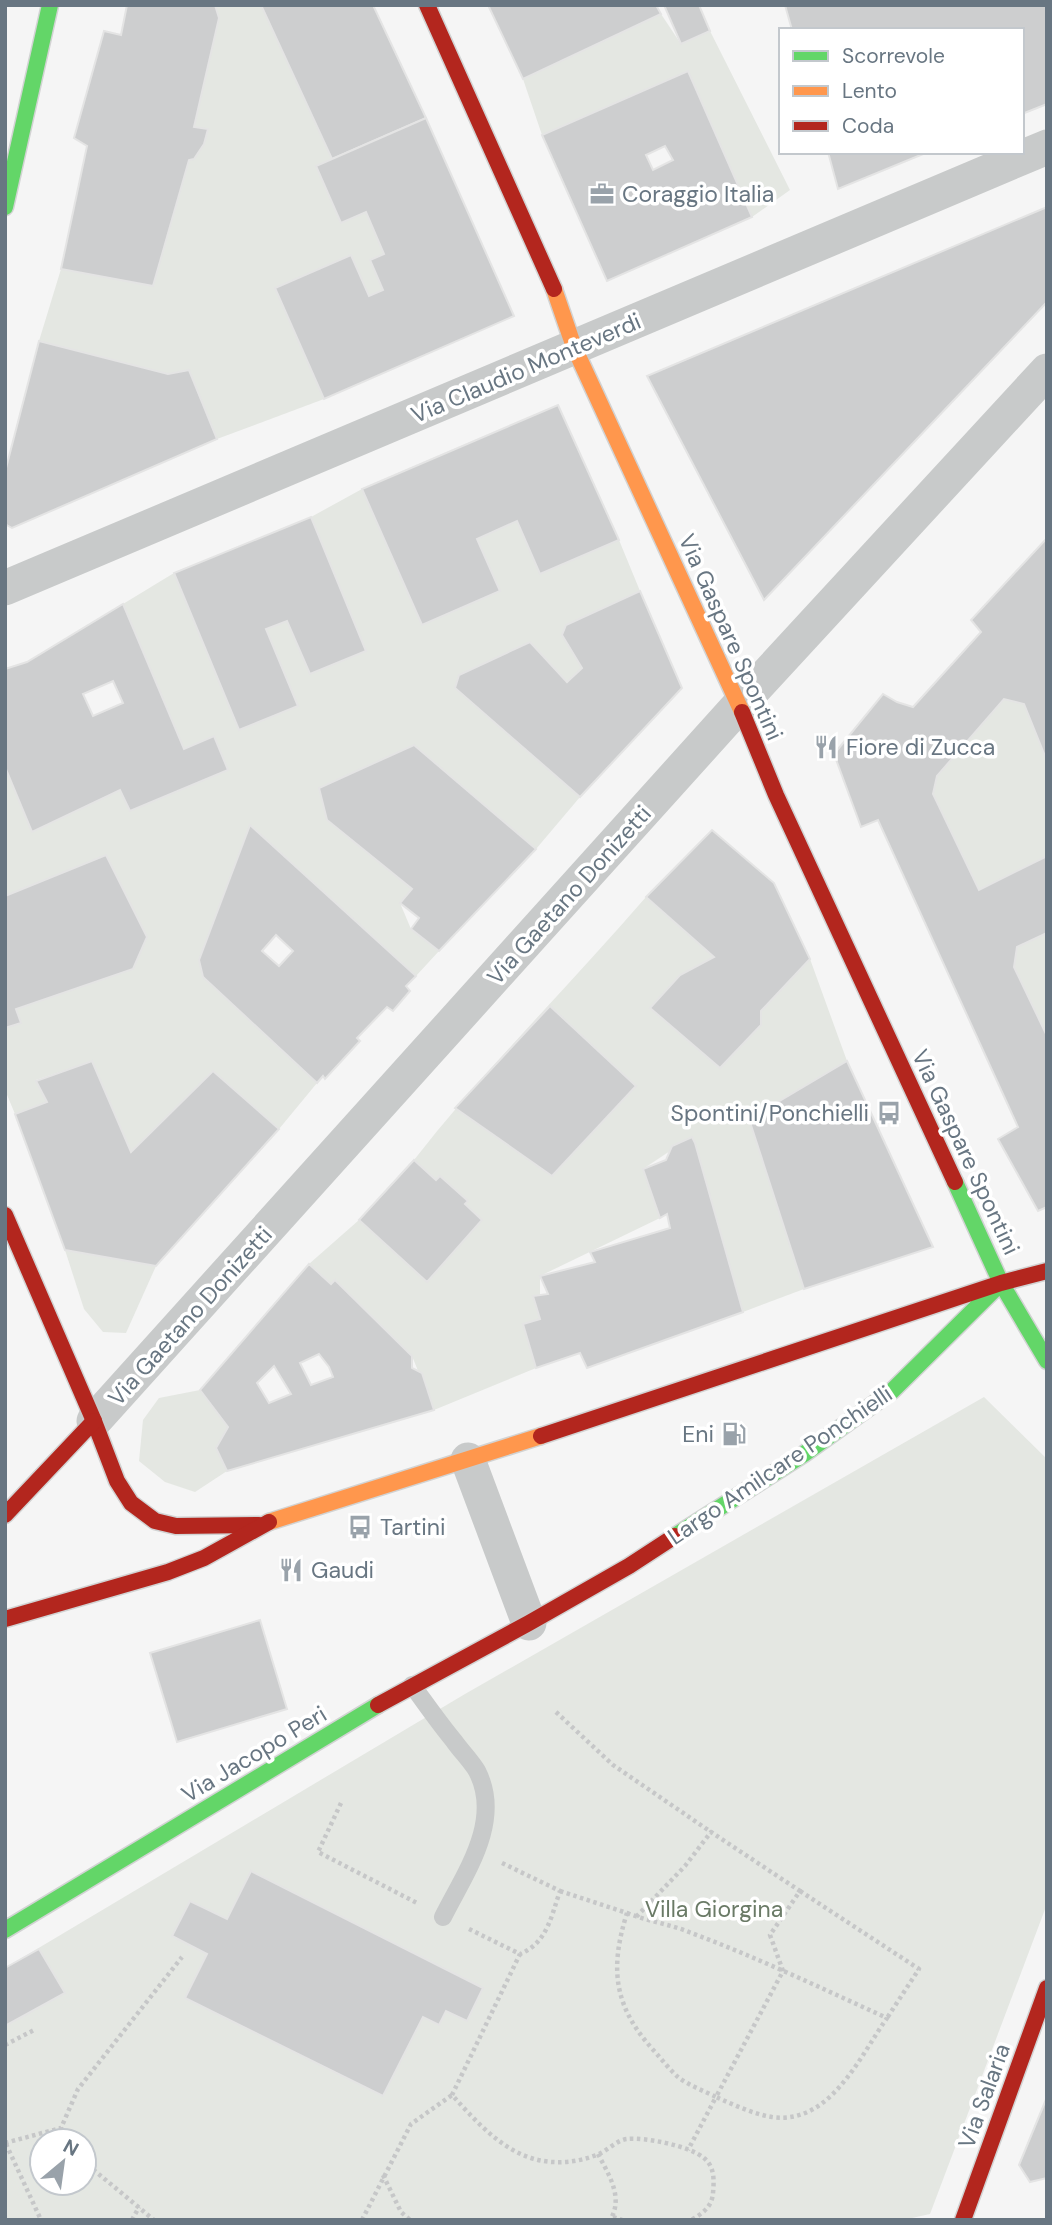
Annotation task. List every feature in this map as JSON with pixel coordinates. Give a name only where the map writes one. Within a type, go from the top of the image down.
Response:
[{"type":"street","points":[[5,207],[50,5]]},
{"type":"street","name":"Via Gaspare Spontini","points":[[427,5],[559,300],[574,347],[739,705],[776,795],[1001,1283],[1047,1362]]},
{"type":"street","name":"Via Claudio Monteverdi","points":[[5,588],[1047,147]]},
{"type":"street","name":"Via Gaetano Donizetti","points":[[94,1421],[739,705],[1047,371]]},
{"type":"street","points":[[5,1215],[120,1487],[131,1503],[148,1517],[176,1526],[262,1524]]},
{"type":"street","points":[[5,1619],[186,1566],[227,1546],[262,1524],[468,1460],[1001,1283],[1047,1271]]},
{"type":"street","name":"Largo Amilcare Ponchielli","points":[[529,1623],[651,1552],[860,1415],[915,1369],[1001,1283]]},
{"type":"street","points":[[5,1515],[94,1421]]},
{"type":"street","points":[[468,1460],[529,1623]]},
{"type":"street","name":"Via Jacopo Peri","points":[[5,1930],[412,1685],[529,1623]]},
{"type":"street","name":"Via Salaria","points":[[963,2220],[1047,1988]]},
{"type":"lane","points":[[412,1685],[476,1770],[485,1792],[486,1813],[477,1850],[443,1917]]},
{"type":"path","points":[[556,1713],[613,1765],[919,1969],[844,2080],[826,2102],[802,2116],[773,2117],[716,2098],[679,2078],[647,2043],[629,2017],[618,1993],[616,1967],[619,1940],[627,1913]]},
{"type":"path","points":[[341,1802],[318,1852],[520,1954]]},
{"type":"path","points":[[636,1917],[685,1866],[711,1832]]},
{"type":"path","points":[[477,1850],[560,1891],[687,1931],[887,2018]]},
{"type":"path","points":[[362,2220],[411,2124],[452,2095],[520,1954],[534,1948],[545,1933],[560,1891]]},
{"type":"path","points":[[688,2150],[783,1971],[770,1935],[800,1891]]},
{"type":"path","points":[[61,2127],[78,2089],[182,1957]]},
{"type":"path","points":[[5,2045],[36,2029]]},
{"type":"path","points":[[452,2095],[479,2124],[507,2146],[528,2158],[558,2164],[598,2154],[625,2139],[652,2141],[688,2150],[706,2159],[715,2176],[713,2198],[705,2212],[691,2220]]},
{"type":"path","points":[[28,2137],[6,2143],[41,2220]]},
{"type":"path","points":[[598,2154],[611,2178],[618,2204],[611,2218],[622,2220]]},
{"type":"path","points":[[98,2173],[154,2220]]},
{"type":"path","points":[[383,2175],[401,2211],[410,2220]]},
{"type":"path","points":[[132,2220],[139,2207]]},
{"type":"green space","points":[[215,5],[261,5],[332,159],[316,167],[340,222],[366,212],[384,254],[370,261],[383,290],[369,296],[351,255],[275,288],[324,399],[217,439],[189,370],[168,374],[39,341],[61,269],[153,286],[219,18]]},
{"type":"green space","points":[[661,14],[681,44],[710,31],[790,190],[752,217],[688,72],[542,135],[523,79]]},
{"type":"green space","points":[[362,489],[422,625],[500,591],[477,539],[517,521],[540,574],[619,540],[640,591],[566,625],[582,668],[567,682],[530,642],[459,675],[580,797],[536,849],[414,745],[319,788],[327,820],[412,889],[400,903],[411,929],[439,951],[416,976],[250,825],[199,960],[203,977],[317,1083],[279,1129],[213,1071],[131,1152],[92,1061],[36,1080],[47,1102],[15,1114],[5,1090],[5,1028],[21,1023],[16,1009],[133,969],[147,937],[106,855],[5,896],[5,767],[32,832],[120,790],[130,811],[228,770],[214,736],[184,749],[123,604],[174,573],[239,730],[297,706],[266,629],[287,621],[310,674],[366,651],[311,517]]},
{"type":"green space","points":[[1004,699],[1024,704],[1047,761],[1047,856],[979,890],[933,794],[937,776]]},
{"type":"green space","points":[[646,897],[714,957],[680,975],[650,1008],[720,1068],[761,1025],[761,1011],[810,959],[847,1061],[750,1119],[804,1289],[743,1312],[691,1137],[643,1169],[660,1218],[540,1276],[540,1319],[523,1324],[536,1368],[434,1410],[412,1356],[309,1264],[359,1220],[427,1281],[482,1220],[414,1160],[470,1092]]},
{"type":"green space","points":[[1047,933],[1047,1036],[1014,967],[1017,947]]},
{"type":"green space","points":[[65,1250],[156,1266],[126,1333],[103,1332],[84,1309]]},
{"type":"green space","points":[[200,1390],[228,1427],[216,1448],[227,1471],[195,1492],[165,1482],[139,1461],[143,1420],[159,1398]]},
{"type":"green space","name":"Villa Giorgina","points":[[984,1397],[1047,1459],[1047,1904],[930,2214],[903,2220],[5,2220],[5,1968],[465,1694]]},
{"type":"building","points":[[127,5],[215,5],[219,18],[194,127],[208,129],[204,144],[194,159],[189,160],[153,286],[61,269],[87,146],[74,138],[104,31],[121,35]]},
{"type":"building","points":[[261,5],[373,5],[426,118],[332,159]]},
{"type":"building","points":[[488,5],[656,5],[661,14],[523,79]]},
{"type":"building","points":[[664,5],[699,5],[710,31],[681,44]]},
{"type":"building","points":[[785,5],[1047,5],[1047,104],[1024,113],[1024,28],[791,28]]},
{"type":"building","points":[[688,71],[752,217],[607,281],[542,135]],"holes":[[[665,146],[673,160],[653,170],[646,155]]]},
{"type":"building","points":[[426,118],[514,316],[324,399],[275,288],[351,255],[369,296],[383,290],[370,260],[384,254],[366,212],[341,223],[316,166]]},
{"type":"building","points":[[829,154],[923,154],[838,189]]},
{"type":"building","points":[[1047,207],[1047,302],[764,600],[647,376]]},
{"type":"building","points":[[39,341],[168,374],[189,370],[217,439],[12,528],[5,524],[5,472]]},
{"type":"building","points":[[558,405],[619,540],[540,574],[517,521],[477,539],[500,591],[422,625],[362,489]]},
{"type":"building","points":[[311,517],[366,651],[310,674],[287,621],[266,629],[298,706],[239,730],[174,573]]},
{"type":"building","points":[[1047,538],[1047,761],[1024,704],[1004,699],[937,776],[933,794],[979,890],[1047,856],[1047,933],[1017,947],[1014,967],[1047,1036],[1047,1207],[1038,1211],[998,1139],[1018,1127],[878,820],[861,827],[834,754],[883,694],[913,707],[981,632],[971,620]]},
{"type":"building","points":[[640,591],[682,688],[580,797],[455,688],[459,675],[530,642],[567,682],[582,668],[562,635],[566,625]]},
{"type":"building","points":[[123,604],[184,749],[214,736],[228,770],[130,811],[120,790],[32,832],[5,767],[5,669],[27,662]],"holes":[[[113,681],[123,703],[93,716],[83,694]]]},
{"type":"building","points":[[414,745],[536,849],[439,951],[411,929],[419,918],[400,903],[412,889],[327,820],[319,788]]},
{"type":"building","points":[[250,825],[416,976],[406,986],[410,991],[393,1011],[387,1007],[357,1038],[360,1041],[325,1079],[323,1076],[317,1083],[203,977],[199,960]],"holes":[[[276,935],[293,951],[279,966],[262,951]]]},
{"type":"building","points":[[712,830],[774,883],[810,959],[761,1011],[761,1025],[720,1068],[650,1008],[680,975],[714,957],[646,897]]},
{"type":"building","points":[[106,855],[147,937],[133,969],[16,1009],[21,1023],[5,1028],[5,896]]},
{"type":"building","points":[[550,1006],[636,1086],[552,1176],[455,1108]]},
{"type":"building","points":[[92,1061],[131,1152],[213,1071],[279,1129],[156,1266],[65,1250],[15,1114],[47,1102],[36,1081]]},
{"type":"building","points":[[847,1061],[933,1247],[804,1289],[749,1119]]},
{"type":"building","points":[[692,1137],[743,1312],[587,1368],[580,1353],[536,1368],[523,1324],[540,1319],[533,1296],[548,1294],[540,1276],[595,1262],[590,1252],[670,1228],[667,1214],[660,1218],[643,1169],[666,1160],[672,1146]]},
{"type":"building","points":[[414,1160],[436,1180],[440,1176],[468,1201],[465,1204],[482,1220],[427,1282],[359,1220]]},
{"type":"building","points":[[309,1264],[331,1284],[335,1280],[412,1356],[412,1368],[422,1373],[434,1410],[227,1471],[216,1448],[228,1427],[200,1390]],"holes":[[[319,1354],[333,1377],[311,1385],[300,1363]],[[274,1366],[291,1394],[269,1403],[257,1383]]]},
{"type":"building","points":[[260,1620],[287,1709],[177,1742],[150,1653]]},
{"type":"building","points":[[251,1871],[483,1988],[467,2021],[446,2011],[439,2025],[423,2017],[383,2096],[185,1998],[207,1954],[172,1936],[190,1901],[227,1919]]},
{"type":"building","points":[[39,1949],[65,1993],[5,2026],[5,1968]]},
{"type":"building","points":[[1047,2097],[1047,2178],[1030,2182],[1019,2165]]},
{"type":"traffic: fast","points":[[5,207],[50,5]]},
{"type":"traffic: fast","points":[[955,1182],[1001,1283],[1047,1361]]},
{"type":"traffic: fast","points":[[675,1536],[804,1454],[892,1391],[1001,1283]]},
{"type":"traffic: fast","points":[[5,1930],[378,1705]]},
{"type":"traffic: slow","points":[[554,289],[574,347],[742,712]]},
{"type":"traffic: slow","points":[[269,1522],[541,1436]]},
{"type":"traffic: jam","points":[[427,5],[554,289]]},
{"type":"traffic: jam","points":[[742,712],[776,795],[955,1182]]},
{"type":"traffic: jam","points":[[5,1215],[117,1481],[131,1503],[155,1521],[176,1526],[259,1525]]},
{"type":"traffic: jam","points":[[541,1436],[1001,1283],[1047,1271]]},
{"type":"traffic: jam","points":[[5,1515],[94,1421]]},
{"type":"traffic: jam","points":[[5,1619],[168,1572],[204,1558],[269,1522]]},
{"type":"traffic: jam","points":[[378,1705],[529,1623],[629,1566],[675,1536]]},
{"type":"traffic: jam","points":[[963,2220],[1047,1988]]},
{"type":"place","name":"Coraggio Italia","points":[[602,194]]},
{"type":"place","name":"Fiore di Zucca","points":[[826,747]]},
{"type":"place","name":"Spontini/Ponchielli","points":[[889,1113]]},
{"type":"place","name":"Eni","points":[[734,1434]]},
{"type":"place","name":"Tartini","points":[[360,1527]]},
{"type":"place","name":"Gaudi","points":[[291,1570]]}]
